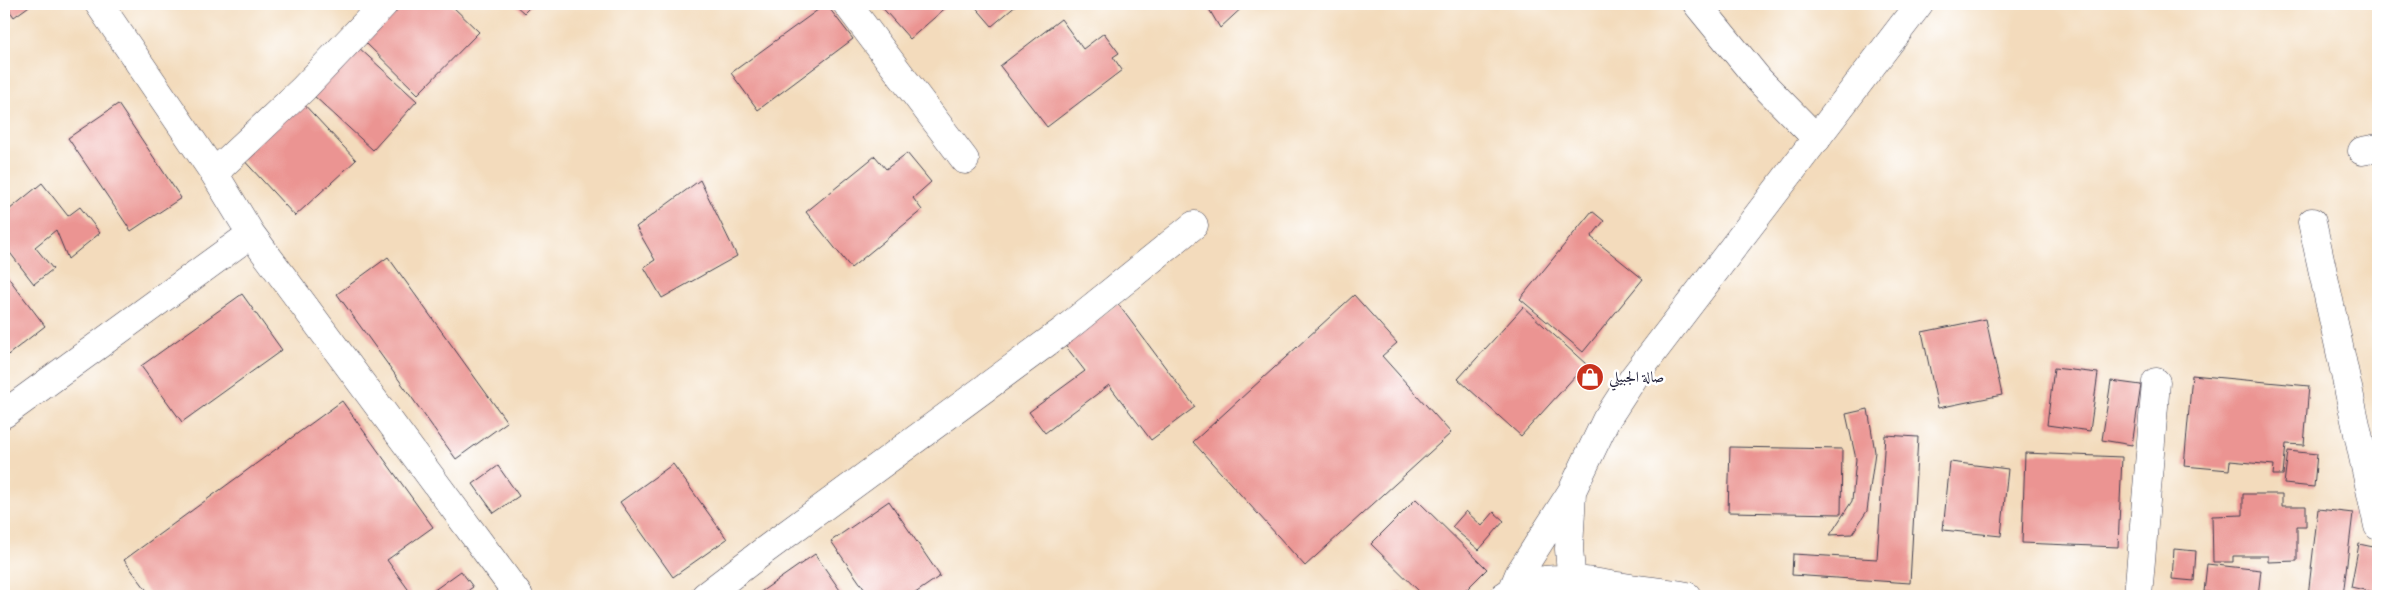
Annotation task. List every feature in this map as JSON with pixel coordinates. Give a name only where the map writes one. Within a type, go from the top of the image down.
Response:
[{"type":"street","points":[[99,4],[214,173],[251,234],[518,596]]},
{"type":"street","points":[[214,173],[303,89],[384,4]]},
{"type":"street","points":[[847,4],[965,160]]},
{"type":"street","points":[[1696,4],[1759,80],[1817,139]]},
{"type":"street","points":[[1508,594],[1533,548],[1572,490],[1606,420],[1634,377],[1920,4]]},
{"type":"street","points":[[2312,222],[2378,526]]},
{"type":"street","points":[[705,596],[1064,330],[1194,225]]},
{"type":"street","points":[[4,414],[251,234]]},
{"type":"street","points":[[2138,596],[2156,382]]},
{"type":"street","points":[[1572,490],[1569,520],[1572,587]]},
{"type":"street","points":[[1508,594],[1530,582],[1550,578],[1572,587],[1687,596]]},
{"type":"building","points":[[5,4],[32,4],[14,17]]},
{"type":"building","points":[[400,4],[450,4],[479,32],[418,94],[364,41]]},
{"type":"building","points":[[514,4],[533,4],[524,13]]},
{"type":"building","points":[[826,4],[853,39],[758,110],[731,73]]},
{"type":"building","points":[[879,4],[950,4],[910,39]]},
{"type":"building","points":[[973,4],[1018,4],[992,26]]},
{"type":"building","points":[[1206,4],[1246,4],[1220,28]]},
{"type":"building","points":[[1061,19],[1083,49],[1104,33],[1119,53],[1113,57],[1122,70],[1047,127],[1000,66]]},
{"type":"building","points":[[357,46],[417,101],[373,150],[313,95]]},
{"type":"building","points":[[300,100],[356,160],[295,216],[240,156]]},
{"type":"building","points":[[118,104],[181,198],[131,231],[68,138]]},
{"type":"building","points":[[907,153],[931,182],[913,198],[922,210],[851,268],[806,212],[875,156],[886,169]]},
{"type":"building","points":[[700,180],[737,256],[662,298],[644,267],[655,260],[636,227]]},
{"type":"building","points":[[42,183],[68,216],[80,207],[100,233],[68,259],[56,230],[35,247],[53,269],[34,284],[4,245],[4,214]]},
{"type":"building","points":[[1592,211],[1604,221],[1591,237],[1643,279],[1583,352],[1520,299]]},
{"type":"building","points":[[388,257],[507,422],[456,459],[337,294]]},
{"type":"building","points":[[4,272],[45,326],[4,358]]},
{"type":"building","points":[[242,294],[282,350],[182,422],[141,366]]},
{"type":"building","points":[[1354,295],[1397,343],[1382,356],[1451,433],[1305,566],[1193,442]]},
{"type":"building","points":[[1118,304],[1195,407],[1151,440],[1109,385],[1045,433],[1029,412],[1085,371],[1064,344]]},
{"type":"building","points":[[1523,307],[1586,364],[1521,436],[1458,379]]},
{"type":"building","points":[[1986,319],[2002,395],[1938,408],[1922,332]]},
{"type":"building","points":[[2054,368],[2098,373],[2090,431],[2047,425]]},
{"type":"building","points":[[2192,375],[2309,386],[2304,445],[2286,444],[2283,475],[2273,475],[2274,465],[2230,461],[2229,470],[2184,466]]},
{"type":"building","points":[[2111,381],[2141,385],[2132,445],[2102,440]]},
{"type":"building","points":[[342,401],[433,527],[387,560],[413,596],[151,596],[124,560]]},
{"type":"building","points":[[1868,409],[1875,452],[1867,511],[1852,534],[1830,535],[1852,501],[1856,459],[1846,414]]},
{"type":"building","points":[[1885,435],[1918,437],[1910,583],[1792,575],[1793,554],[1877,559]]},
{"type":"building","points":[[1730,447],[1842,449],[1841,514],[1728,512]]},
{"type":"building","points":[[2288,451],[2317,454],[2314,487],[2284,484]]},
{"type":"building","points":[[2025,453],[2122,457],[2118,547],[2022,543]]},
{"type":"building","points":[[1950,462],[2008,469],[2001,536],[1943,530]]},
{"type":"building","points":[[673,464],[727,539],[673,577],[620,502]]},
{"type":"building","points":[[498,466],[519,496],[494,513],[473,484]]},
{"type":"building","points":[[2243,494],[2282,494],[2282,506],[2306,506],[2306,526],[2297,526],[2297,561],[2268,562],[2268,556],[2233,556],[2233,562],[2213,562],[2212,516],[2243,515]]},
{"type":"building","points":[[1416,499],[1487,569],[1460,596],[1424,596],[1371,544]]},
{"type":"building","points":[[889,501],[940,576],[911,596],[869,596],[831,541]]},
{"type":"building","points":[[2318,509],[2353,513],[2343,596],[2308,596]]},
{"type":"building","points":[[1466,511],[1482,526],[1494,512],[1504,521],[1479,550],[1452,527]]},
{"type":"building","points":[[2359,544],[2378,548],[2378,567],[2373,592],[2351,587]]},
{"type":"building","points":[[2174,549],[2196,551],[2194,581],[2172,579]]},
{"type":"building","points":[[815,554],[844,596],[755,596]]},
{"type":"building","points":[[2207,564],[2261,570],[2258,596],[2204,592]]},
{"type":"building","points":[[461,571],[473,587],[460,596],[426,596]]},
{"type":"building","points":[[1398,591],[1405,596],[1394,596]]},
{"type":"place","name":"صالة الجبيلي","points":[[1590,377]]}]
